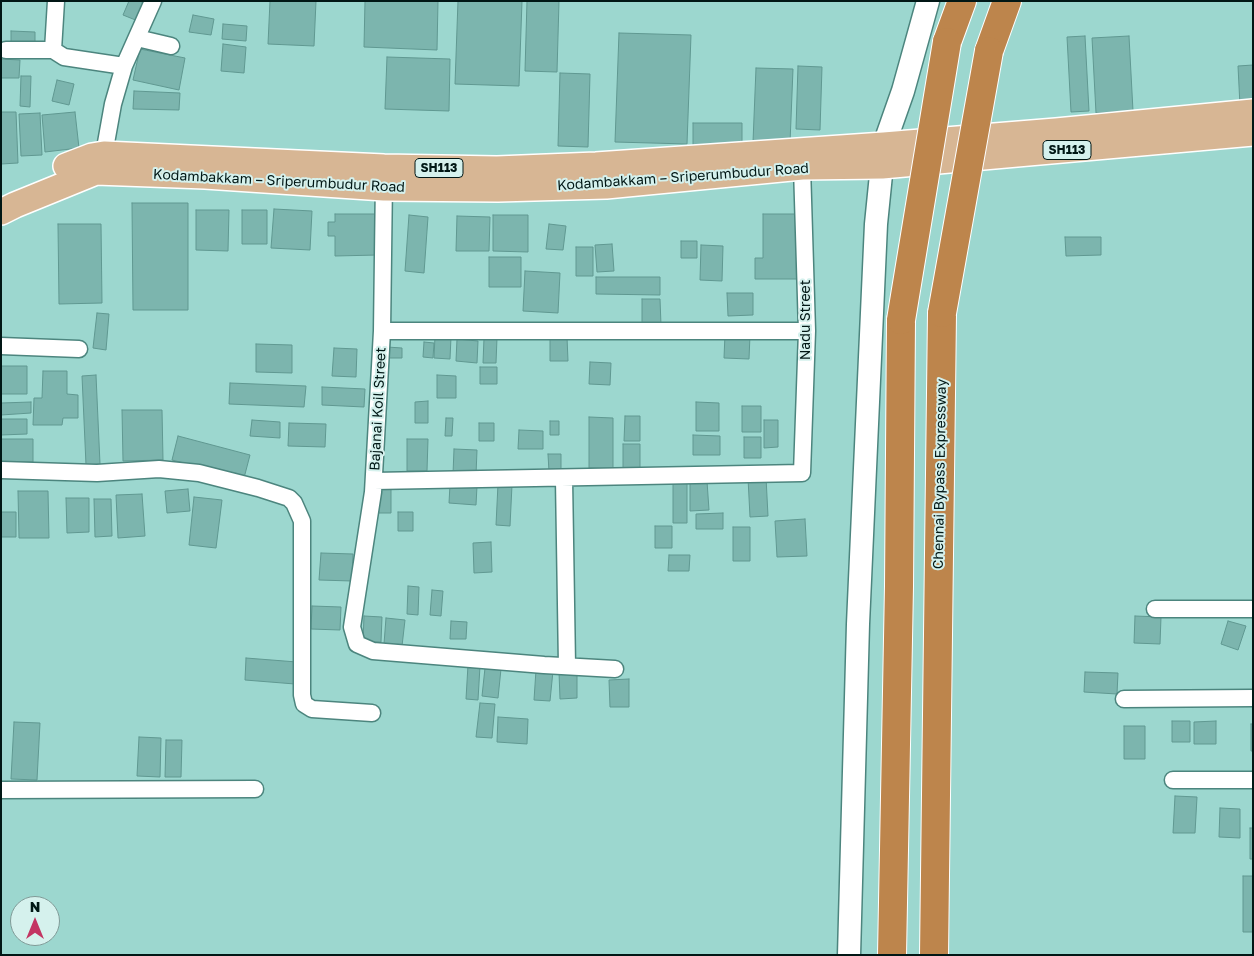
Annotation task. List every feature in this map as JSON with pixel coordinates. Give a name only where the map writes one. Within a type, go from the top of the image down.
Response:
[{"type":"highway","points":[[892,955],[899,586],[901,320],[946,42],[962,1]]},
{"type":"highway","name":"Chennai Bypass Expressway","points":[[934,955],[942,313],[989,51],[1007,1]]},
{"type":"main road","name":"Kodambakkam – Sriperumbudur Road","points":[[1,193],[92,156],[104,154],[498,189],[606,186],[802,168],[1056,132],[1253,112]]},
{"type":"main road","name":"Kodambakkam – Sriperumbudur Road","points":[[1,212],[96,172],[205,176],[384,178],[497,169],[586,165],[883,156],[1253,133]]},
{"type":"street","points":[[53,50],[56,1]]},
{"type":"street","points":[[104,154],[113,104],[124,66],[153,1]]},
{"type":"street","points":[[849,955],[858,624],[876,224],[883,156],[928,1]]},
{"type":"street","points":[[137,38],[171,46]]},
{"type":"street","points":[[6,50],[53,50],[64,57],[124,66]]},
{"type":"street","name":"Nadu Street","points":[[564,478],[802,473],[808,331],[802,168]]},
{"type":"street","name":"Bajanai Koil Street","points":[[384,178],[382,331],[374,481],[368,532],[352,627],[357,644],[373,651],[567,666]]},
{"type":"street","points":[[382,331],[808,331]]},
{"type":"street","points":[[1,346],[79,349]]},
{"type":"street","points":[[1,470],[97,472],[159,469],[199,474],[258,488],[288,498],[294,504],[302,522],[302,696],[304,704],[312,709],[372,713]]},
{"type":"street","points":[[374,481],[564,478],[567,666],[615,669]]},
{"type":"street","points":[[1155,609],[1253,610]]},
{"type":"street","points":[[1124,699],[1253,698]]},
{"type":"street","points":[[1173,780],[1253,780]]},
{"type":"street","points":[[1,790],[255,789]]},
{"type":"building","points":[[129,1],[140,1],[145,4],[138,21],[123,15]]},
{"type":"building","points":[[270,1],[316,1],[314,46],[268,44]]},
{"type":"building","points":[[365,1],[438,1],[437,50],[364,47]]},
{"type":"building","points":[[458,1],[522,1],[519,86],[455,84]]},
{"type":"building","points":[[527,1],[559,1],[557,72],[525,71]]},
{"type":"building","points":[[193,15],[214,19],[211,35],[189,32]]},
{"type":"building","points":[[223,24],[247,26],[246,41],[222,39]]},
{"type":"building","points":[[11,31],[35,32],[35,42],[11,42]]},
{"type":"building","points":[[619,33],[691,35],[687,144],[615,142]]},
{"type":"building","points":[[1085,36],[1089,111],[1071,112],[1067,37]]},
{"type":"building","points":[[1129,36],[1133,111],[1096,113],[1092,38]]},
{"type":"building","points":[[223,44],[246,47],[244,73],[221,71]]},
{"type":"building","points":[[140,49],[185,58],[179,90],[133,80]]},
{"type":"building","points":[[387,57],[450,59],[449,111],[385,109]]},
{"type":"building","points":[[1,59],[20,60],[19,78],[1,78]]},
{"type":"building","points":[[1253,65],[1253,105],[1240,106],[1238,66]]},
{"type":"building","points":[[798,66],[822,67],[820,130],[796,129]]},
{"type":"building","points":[[756,68],[793,69],[790,143],[753,142]]},
{"type":"building","points":[[560,73],[590,74],[588,147],[558,146]]},
{"type":"building","points":[[21,76],[31,76],[30,107],[20,106]]},
{"type":"building","points":[[57,80],[74,84],[69,105],[52,101]]},
{"type":"building","points":[[134,91],[180,93],[179,110],[133,109]]},
{"type":"building","points":[[1,112],[16,112],[18,163],[1,164]]},
{"type":"building","points":[[75,112],[79,148],[45,152],[42,115]]},
{"type":"building","points":[[40,113],[42,155],[21,156],[19,114]]},
{"type":"building","points":[[693,123],[742,123],[742,146],[693,146]]},
{"type":"building","points":[[132,203],[188,203],[188,310],[133,310]]},
{"type":"building","points":[[274,209],[312,211],[310,250],[271,248]]},
{"type":"building","points":[[196,210],[229,210],[228,251],[196,250]]},
{"type":"building","points":[[242,210],[267,210],[267,244],[242,244]]},
{"type":"building","points":[[335,214],[377,214],[378,255],[335,256],[335,236],[328,236],[328,222],[335,222]]},
{"type":"building","points":[[763,214],[797,214],[803,279],[755,279],[755,258],[763,258]]},
{"type":"building","points":[[409,215],[428,217],[424,273],[405,271]]},
{"type":"building","points":[[493,215],[528,215],[528,252],[493,251]]},
{"type":"building","points":[[457,216],[490,217],[489,251],[456,251]]},
{"type":"building","points":[[58,224],[101,224],[102,303],[59,304]]},
{"type":"building","points":[[549,224],[566,226],[563,250],[546,249]]},
{"type":"building","points":[[1065,237],[1101,237],[1101,255],[1066,256]]},
{"type":"building","points":[[681,241],[697,241],[697,258],[681,258]]},
{"type":"building","points":[[612,244],[614,271],[597,272],[595,245]]},
{"type":"building","points":[[701,245],[723,246],[722,281],[700,280]]},
{"type":"building","points":[[576,247],[593,247],[593,276],[576,276]]},
{"type":"building","points":[[489,257],[521,257],[521,287],[489,287]]},
{"type":"building","points":[[525,271],[560,273],[558,313],[523,311]]},
{"type":"building","points":[[596,277],[660,277],[660,295],[596,294]]},
{"type":"building","points":[[727,293],[753,293],[753,315],[728,316]]},
{"type":"building","points":[[642,299],[660,299],[661,325],[642,326]]},
{"type":"building","points":[[97,313],[109,314],[106,350],[93,348]]},
{"type":"building","points":[[725,334],[750,335],[749,359],[724,358]]},
{"type":"building","points":[[435,336],[451,337],[450,359],[434,358]]},
{"type":"building","points":[[550,337],[567,337],[568,361],[550,361]]},
{"type":"building","points":[[484,338],[497,338],[496,363],[483,363]]},
{"type":"building","points":[[457,339],[478,341],[477,363],[456,361]]},
{"type":"building","points":[[424,342],[434,343],[433,358],[423,357]]},
{"type":"building","points":[[256,344],[292,345],[292,373],[256,372]]},
{"type":"building","points":[[387,347],[402,348],[402,358],[387,358]]},
{"type":"building","points":[[334,348],[357,349],[356,377],[332,376]]},
{"type":"building","points":[[590,362],[611,363],[610,385],[589,384]]},
{"type":"building","points":[[1,366],[27,366],[27,394],[1,394]]},
{"type":"building","points":[[480,367],[497,367],[497,384],[480,384]]},
{"type":"building","points":[[43,371],[67,371],[67,394],[78,395],[78,418],[63,418],[62,425],[33,425],[34,398],[42,398]]},
{"type":"building","points":[[96,375],[100,464],[86,465],[82,376]]},
{"type":"building","points":[[437,375],[456,376],[456,398],[437,398]]},
{"type":"building","points":[[230,383],[306,386],[304,407],[229,404]]},
{"type":"building","points":[[322,387],[365,389],[364,407],[322,405]]},
{"type":"building","points":[[428,401],[428,423],[415,423],[415,402]]},
{"type":"building","points":[[31,402],[31,413],[1,415],[1,403]]},
{"type":"building","points":[[696,402],[719,403],[719,431],[696,431]]},
{"type":"building","points":[[742,406],[761,406],[761,432],[742,432]]},
{"type":"building","points":[[122,410],[162,410],[163,460],[123,461]]},
{"type":"building","points":[[625,416],[640,416],[640,441],[624,441]]},
{"type":"building","points":[[589,417],[613,418],[613,469],[589,468]]},
{"type":"building","points":[[446,418],[453,418],[452,436],[445,436]]},
{"type":"building","points":[[1,419],[27,419],[27,434],[1,435]]},
{"type":"building","points":[[252,420],[280,422],[280,438],[250,436]]},
{"type":"building","points":[[764,420],[778,420],[778,447],[764,448]]},
{"type":"building","points":[[550,421],[559,421],[559,435],[550,435]]},
{"type":"building","points":[[289,423],[326,424],[325,447],[288,446]]},
{"type":"building","points":[[479,423],[494,423],[494,441],[479,441]]},
{"type":"building","points":[[519,430],[543,431],[543,449],[518,449]]},
{"type":"building","points":[[693,435],[720,436],[720,455],[693,455]]},
{"type":"building","points":[[178,436],[250,455],[244,478],[172,460]]},
{"type":"building","points":[[744,437],[761,437],[761,458],[744,458]]},
{"type":"building","points":[[1,439],[33,439],[33,462],[1,462]]},
{"type":"building","points":[[407,439],[428,439],[427,471],[407,471]]},
{"type":"building","points":[[623,444],[640,444],[640,468],[623,468]]},
{"type":"building","points":[[454,449],[477,450],[476,475],[453,474]]},
{"type":"building","points":[[548,454],[561,454],[561,472],[549,472]]},
{"type":"building","points":[[766,477],[768,516],[750,517],[748,478]]},
{"type":"building","points":[[690,481],[707,481],[709,510],[690,511]]},
{"type":"building","points":[[673,483],[687,483],[687,523],[673,523]]},
{"type":"building","points":[[498,484],[512,485],[510,526],[496,525]]},
{"type":"building","points":[[450,485],[477,486],[476,505],[449,503]]},
{"type":"building","points":[[377,488],[391,488],[391,513],[376,513]]},
{"type":"building","points":[[188,489],[190,511],[167,513],[165,491]]},
{"type":"building","points":[[18,491],[48,491],[49,538],[19,538]]},
{"type":"building","points":[[142,494],[145,536],[118,538],[116,495]]},
{"type":"building","points":[[194,497],[222,500],[216,548],[189,545]]},
{"type":"building","points":[[66,498],[89,498],[89,532],[67,533]]},
{"type":"building","points":[[94,499],[111,499],[112,536],[95,537]]},
{"type":"building","points":[[1,512],[16,512],[16,537],[1,537]]},
{"type":"building","points":[[398,512],[413,512],[413,531],[398,531]]},
{"type":"building","points":[[723,513],[723,529],[696,529],[696,514]]},
{"type":"building","points":[[805,519],[807,556],[777,557],[775,521]]},
{"type":"building","points":[[655,526],[672,526],[672,548],[655,548]]},
{"type":"building","points":[[733,527],[750,527],[750,561],[733,561]]},
{"type":"building","points":[[491,542],[492,572],[474,573],[473,543]]},
{"type":"building","points":[[321,553],[353,554],[352,581],[319,580]]},
{"type":"building","points":[[669,555],[690,555],[689,571],[668,571]]},
{"type":"building","points":[[408,586],[419,587],[418,615],[407,614]]},
{"type":"building","points":[[432,590],[443,591],[441,616],[430,615]]},
{"type":"building","points":[[312,606],[341,607],[340,630],[311,629]]},
{"type":"building","points":[[364,616],[382,617],[381,642],[363,642]]},
{"type":"building","points":[[1135,616],[1161,617],[1160,644],[1134,643]]},
{"type":"building","points":[[386,618],[405,620],[402,646],[384,644]]},
{"type":"building","points":[[451,621],[467,622],[466,639],[450,639]]},
{"type":"building","points":[[1228,621],[1246,626],[1238,650],[1221,644]]},
{"type":"building","points":[[246,658],[297,662],[295,684],[245,680]]},
{"type":"building","points":[[468,665],[480,666],[478,700],[466,699]]},
{"type":"building","points":[[485,668],[501,669],[498,698],[482,696]]},
{"type":"building","points":[[536,670],[553,671],[550,701],[534,700]]},
{"type":"building","points":[[577,671],[577,698],[560,699],[559,672]]},
{"type":"building","points":[[1085,672],[1118,673],[1117,694],[1084,692]]},
{"type":"building","points":[[629,679],[629,707],[610,707],[609,680]]},
{"type":"building","points":[[480,703],[495,704],[492,738],[476,737]]},
{"type":"building","points":[[498,717],[528,719],[527,744],[497,742]]},
{"type":"building","points":[[1172,721],[1190,721],[1190,742],[1172,742]]},
{"type":"building","points":[[1216,721],[1216,744],[1194,744],[1194,722]]},
{"type":"building","points":[[14,722],[40,723],[37,780],[11,779]]},
{"type":"building","points":[[1251,724],[1253,724],[1253,751],[1251,751]]},
{"type":"building","points":[[1124,726],[1145,726],[1145,759],[1124,759]]},
{"type":"building","points":[[139,737],[161,738],[160,777],[137,776]]},
{"type":"building","points":[[166,740],[182,740],[181,777],[165,777]]},
{"type":"building","points":[[1175,796],[1197,797],[1195,833],[1173,833]]},
{"type":"building","points":[[1220,808],[1240,809],[1240,838],[1219,837]]},
{"type":"building","points":[[1250,828],[1253,828],[1253,859],[1250,859]]},
{"type":"building","points":[[1243,876],[1253,876],[1253,932],[1243,932]]}]
